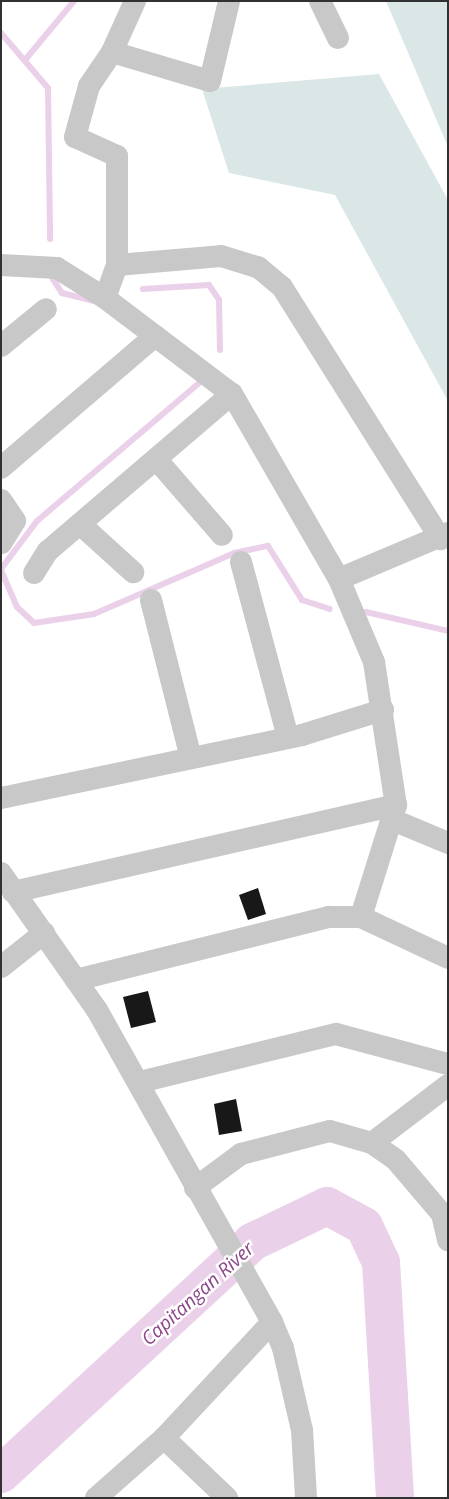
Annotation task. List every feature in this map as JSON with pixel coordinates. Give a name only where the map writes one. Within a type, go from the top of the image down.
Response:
[{"type":"street","points":[[104,298],[117,265],[117,156],[75,137],[89,86],[112,52],[135,1]]},
{"type":"street","points":[[112,52],[210,81],[229,1]]},
{"type":"street","points":[[320,1],[338,38]]},
{"type":"street","points":[[117,265],[221,256],[258,267],[282,287],[444,536],[339,579]]},
{"type":"street","points":[[1,265],[57,268],[104,298],[232,394],[339,579],[374,662],[383,710],[394,812],[361,917]]},
{"type":"street","points":[[1,346],[46,309]]},
{"type":"street","points":[[1,468],[156,336]]},
{"type":"street","points":[[34,573],[48,551],[157,460],[232,394]]},
{"type":"street","points":[[157,460],[222,535]]},
{"type":"street","points":[[1,500],[15,521],[1,543]]},
{"type":"street","points":[[80,524],[133,572]]},
{"type":"street","points":[[241,562],[288,738]]},
{"type":"street","points":[[151,600],[191,758]]},
{"type":"street","points":[[1,798],[288,738],[383,710]]},
{"type":"street","points":[[13,892],[394,812],[448,842]]},
{"type":"street","points":[[1,873],[76,980],[140,1082],[216,1228],[272,1322],[283,1348],[302,1430],[306,1498]]},
{"type":"street","points":[[76,980],[329,917],[361,917],[448,958]]},
{"type":"street","points":[[1,967],[44,933]]},
{"type":"street","points":[[140,1082],[336,1034],[448,1064]]},
{"type":"street","points":[[372,1143],[448,1085]]},
{"type":"street","points":[[195,1188],[241,1154],[330,1131],[372,1143],[396,1160],[445,1212],[448,1240]]},
{"type":"street","points":[[96,1498],[164,1438],[272,1322]]},
{"type":"street","points":[[164,1438],[227,1498]]},
{"type":"shaded area","points":[[386,1],[448,1],[448,147],[412,62]]},
{"type":"shaded area","points":[[379,74],[448,200],[448,401],[335,195],[229,173],[202,89]]},
{"type":"building","points":[[258,888],[266,914],[248,920],[239,895]]},
{"type":"building","points":[[148,991],[156,1022],[131,1028],[123,997]]},
{"type":"building","points":[[236,1099],[242,1131],[219,1135],[214,1104]]},
{"type":"waterway","points":[[25,60],[74,1]]},
{"type":"waterway","points":[[1,33],[48,88],[50,239]]},
{"type":"waterway","points":[[49,273],[62,293],[93,301]]},
{"type":"waterway","points":[[143,289],[209,285],[219,300],[220,350]]},
{"type":"waterway","points":[[1,569],[37,521],[205,378]]},
{"type":"waterway","points":[[1,570],[17,607],[34,623],[94,614],[234,553],[268,546],[302,600],[330,609]]},
{"type":"waterway","points":[[366,612],[448,631]]},
{"type":"waterway","name":"Capitangan River","points":[[1,1474],[252,1242],[327,1206],[364,1226],[381,1262],[395,1498]]}]
